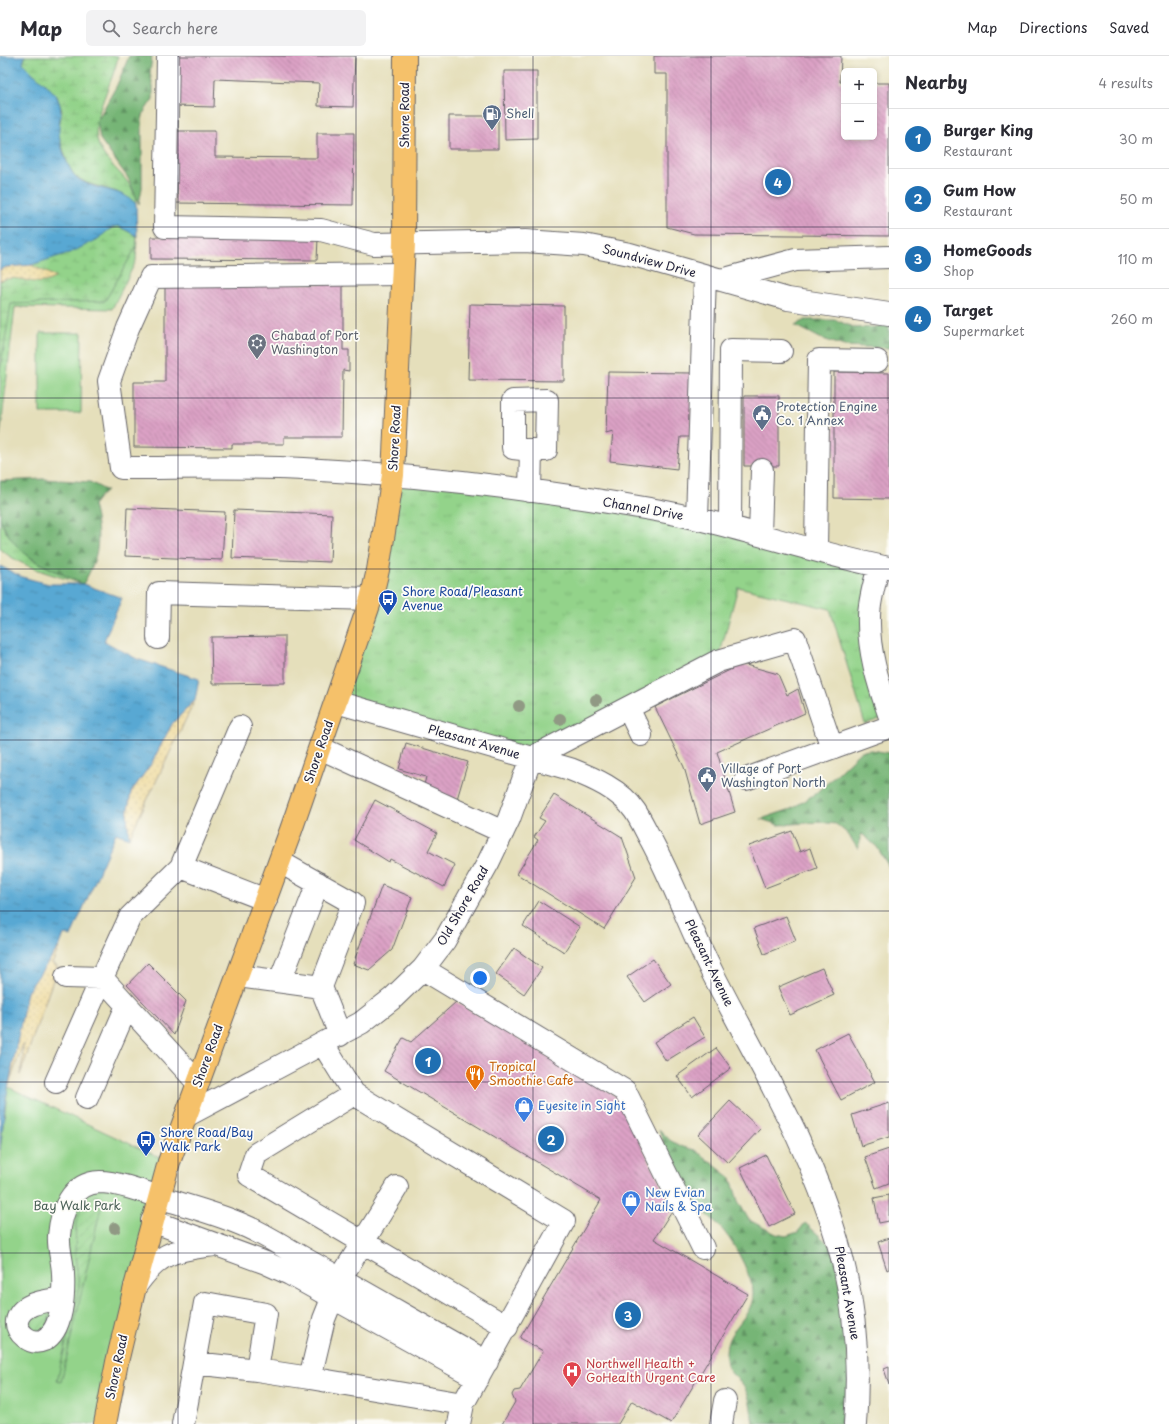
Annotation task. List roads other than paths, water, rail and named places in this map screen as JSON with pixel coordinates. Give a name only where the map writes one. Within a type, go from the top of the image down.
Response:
[{"type":"main road","name":"Shore Road","points":[[105,1424],[117,1362],[158,1197],[320,748],[371,599],[378,570],[393,474],[404,244],[405,56]]},
{"type":"street","name":"Soundview Drive","points":[[168,56],[165,227],[321,230],[374,244],[525,241],[584,245],[630,254],[788,299],[889,314]]},
{"type":"street","points":[[697,518],[713,278],[795,260],[889,257]]},
{"type":"street","name":"Channel Drive","points":[[402,274],[151,277],[128,328],[109,381],[121,468],[302,469],[393,474],[530,491],[650,509],[697,518],[884,567]]},
{"type":"street","points":[[730,527],[730,350],[781,351]]},
{"type":"street","points":[[816,549],[819,360],[877,361]]},
{"type":"street","points":[[530,491],[531,450]]},
{"type":"street","points":[[760,535],[762,470]]},
{"type":"street","points":[[884,567],[869,617],[872,651],[879,685],[889,714]]},
{"type":"street","points":[[158,638],[159,593],[371,599]]},
{"type":"street","points":[[531,758],[718,661],[796,639],[832,748]]},
{"type":"street","name":"Pleasant Avenue","points":[[336,702],[589,776],[614,791],[626,800],[635,810],[665,867],[712,972],[787,1112],[816,1176],[845,1269],[856,1343],[857,1391],[855,1424]]},
{"type":"street","points":[[628,708],[641,735]]},
{"type":"street","points":[[56,1082],[130,917],[181,866],[240,727]]},
{"type":"street","points":[[746,779],[889,727]]},
{"type":"street","points":[[320,748],[503,832]]},
{"type":"street","name":"Old Shore Road","points":[[186,1116],[361,1023],[393,998],[423,969],[445,940],[488,864],[503,832],[531,758]]},
{"type":"street","points":[[194,1363],[310,1378],[461,1414],[482,1370],[564,1221],[354,1094],[332,1039],[322,987],[353,903],[280,862]]},
{"type":"street","points":[[181,866],[266,900]]},
{"type":"street","points":[[280,981],[318,883]]},
{"type":"street","points":[[423,969],[625,1092],[704,1248]]},
{"type":"street","points":[[238,976],[322,987]]},
{"type":"street","points":[[66,978],[102,978],[198,1083]]},
{"type":"street","points":[[87,1098],[127,1006]]},
{"type":"street","points":[[354,1094],[256,1154],[249,1175],[507,1327]]},
{"type":"street","points":[[62,1298],[63,1274],[59,1237],[62,1219],[72,1196],[86,1185],[100,1182],[112,1184],[158,1197],[242,1225],[336,1288],[482,1370]]},
{"type":"street","points":[[310,1378],[319,1337],[336,1288],[397,1187]]},
{"type":"street","points":[[152,1221],[336,1288]]},
{"type":"street","points":[[135,1287],[150,1266],[166,1255],[180,1250],[217,1245]]},
{"type":"street","points":[[183,1424],[205,1303],[266,1314],[257,1370]]},
{"type":"street","points":[[721,1424],[725,1402]]},
{"type":"water","points":[[0,56],[25,56],[23,63],[55,94],[61,110],[59,130],[60,140],[72,172],[75,176],[89,185],[122,194],[136,204],[137,236],[118,226],[112,227],[98,239],[72,252],[31,265],[6,267],[0,270]]},
{"type":"water","points":[[0,566],[22,577],[49,584],[83,584],[122,598],[104,641],[137,659],[199,679],[195,700],[172,724],[151,764],[131,792],[127,815],[129,838],[116,833],[71,936],[64,934],[60,945],[27,992],[5,1104],[0,1150]]},
{"type":"place","name":"Shell","points":[[492,131]]},
{"type":"place","name":"Target","points":[[778,182]]},
{"type":"place","name":"Chabad of Port Washington","points":[[257,360]]},
{"type":"place","name":"Protection Engine Co. 1 Annex","points":[[762,431]]},
{"type":"place","name":"Shore Road/Pleasant Avenue","points":[[388,616]]},
{"type":"place","name":"Village of Port Washington North","points":[[707,793]]},
{"type":"place","name":"Burger King","points":[[428,1061]]},
{"type":"place","name":"Tropical Smoothie Cafe","points":[[475,1091]]},
{"type":"place","name":"Eyesite in Sight","points":[[524,1123]]},
{"type":"place","name":"Gum How","points":[[551,1139]]},
{"type":"place","name":"Shore Road/Bay Walk Park","points":[[146,1157]]},
{"type":"place","name":"New Evian Nails & Spa","points":[[631,1217]]},
{"type":"place","name":"HomeGoods","points":[[628,1315]]},
{"type":"place","name":"Northwell Health + GoHealth Urgent Care","points":[[572,1388]]},
{"type":"park label","name":"Bay Walk Park","points":[[77,1206]]}]
